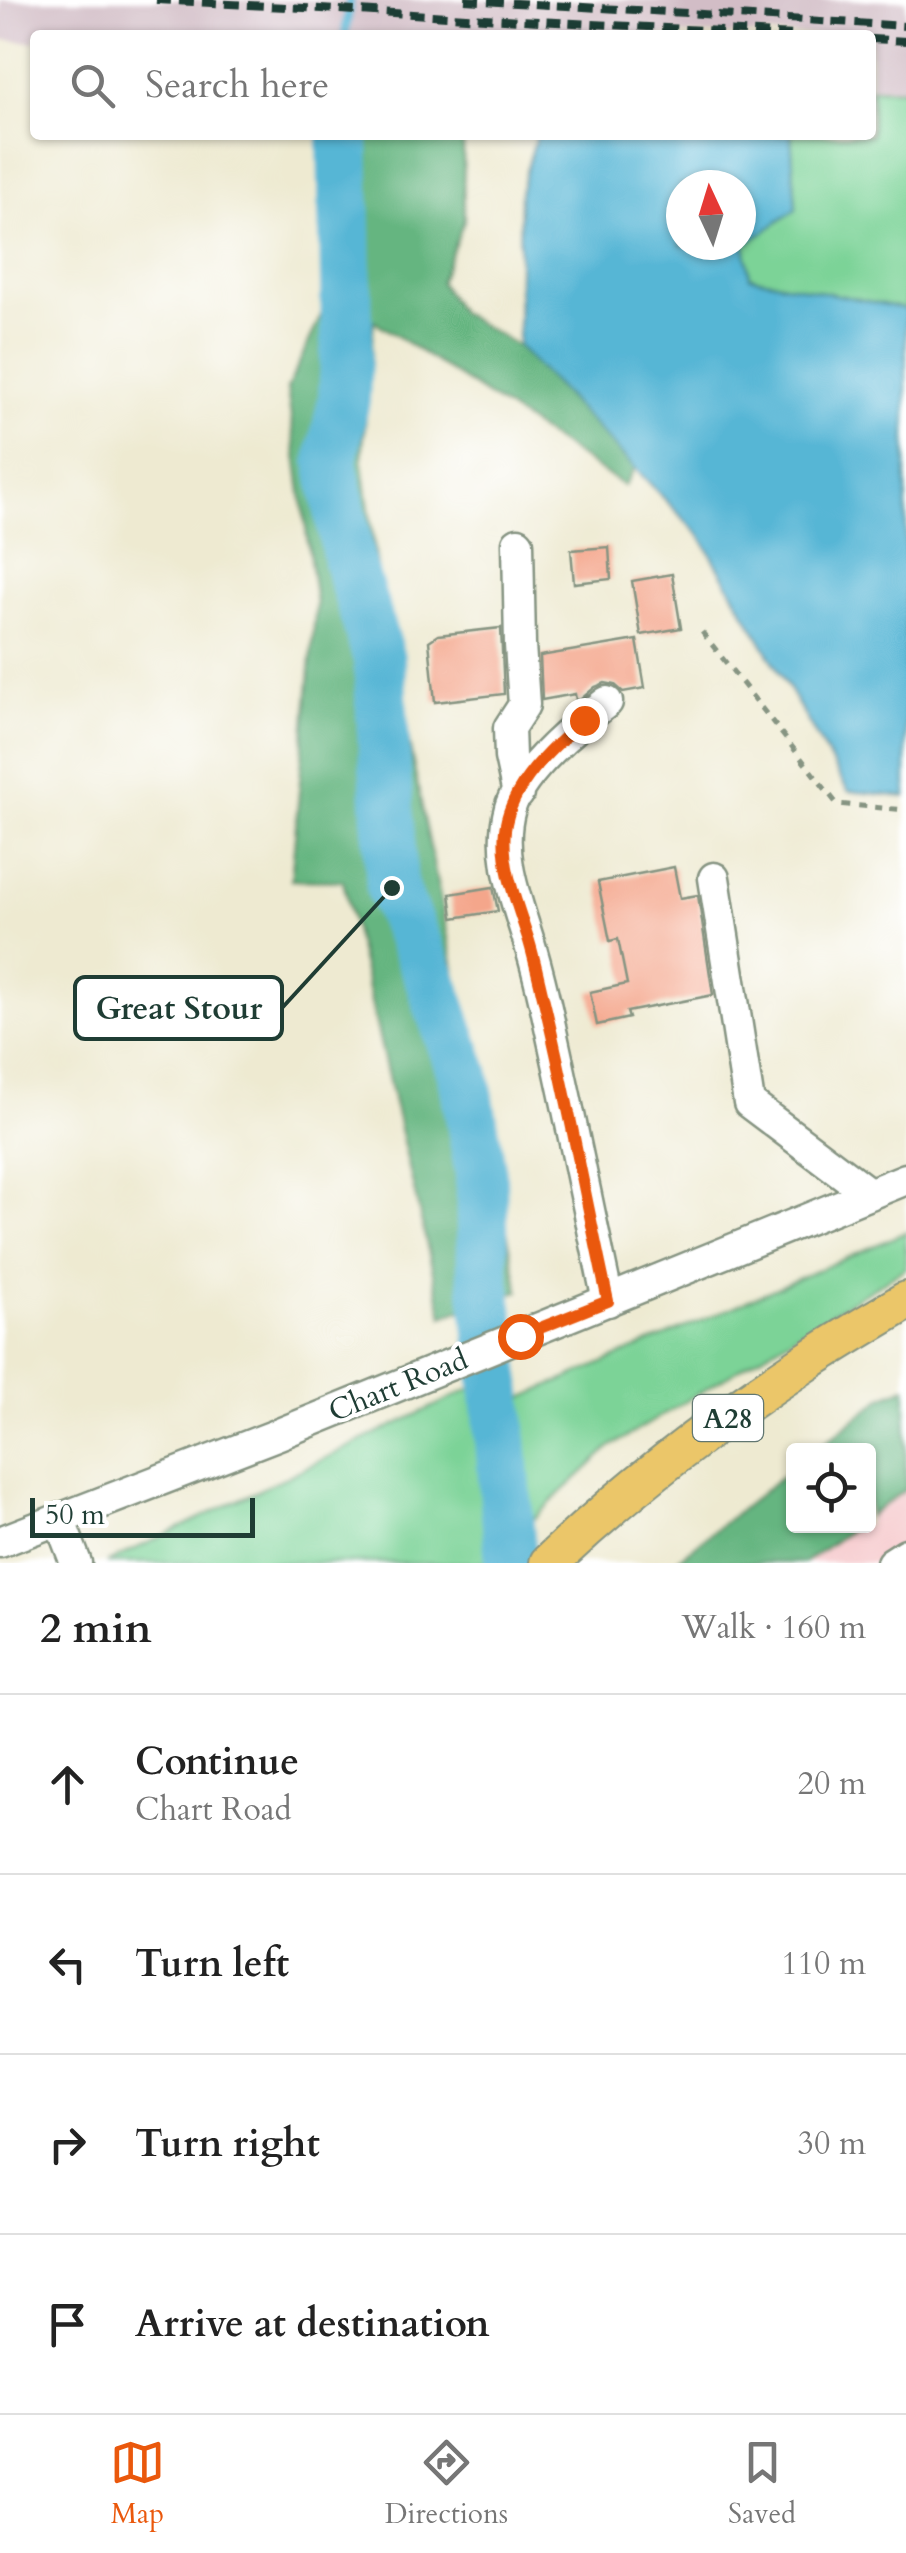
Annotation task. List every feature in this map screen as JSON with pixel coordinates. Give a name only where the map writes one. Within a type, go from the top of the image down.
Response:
[{"type":"main road","name":"A28","points":[[556,1557],[634,1489],[706,1434],[808,1361],[906,1302]]},
{"type":"street","points":[[518,542],[524,705],[508,728],[518,794]]},
{"type":"street","points":[[607,702],[559,741],[512,803],[505,831],[508,870],[550,1029],[608,1301]]},
{"type":"street","points":[[714,878],[749,1104],[870,1194]]},
{"type":"street","name":"Chart Road","points":[[0,1542],[906,1179]]},
{"type":"street","points":[[59,1520],[76,1563]]},
{"type":"street","points":[[892,1563],[906,1554]]},
{"type":"path","points":[[702,632],[837,804],[906,810]]},
{"type":"shaded area","points":[[0,0],[906,0],[906,89],[876,88],[876,30],[30,30],[30,42],[0,40]]},
{"type":"shaded area","points":[[906,1489],[906,1563],[804,1563],[846,1533],[876,1533],[876,1511]]},
{"type":"green space","points":[[876,88],[906,89],[906,309],[750,277],[747,260],[756,260],[756,237],[796,209],[791,140],[876,140]]},
{"type":"green space","points":[[330,140],[463,140],[464,221],[440,282],[459,312],[518,346],[635,468],[624,486],[374,321],[362,458],[384,618],[519,1291],[443,1316],[343,881],[291,880],[316,603],[287,389],[330,296]]},
{"type":"green space","points":[[906,1232],[906,1268],[610,1447],[486,1563],[106,1563],[476,1386],[513,1402]]},
{"type":"green space","points":[[906,1387],[906,1489],[876,1511],[876,1443],[825,1443],[884,1396]]},
{"type":"green space","points":[[786,1474],[786,1533],[846,1533],[804,1563],[673,1563]]},
{"type":"water","points":[[535,140],[791,140],[796,209],[756,237],[756,170],[666,170],[666,260],[747,260],[750,277],[906,309],[906,797],[848,791],[701,537],[518,346],[520,192]]},
{"type":"building","points":[[609,547],[611,579],[574,583],[571,550]]},
{"type":"building","points":[[672,574],[681,628],[641,635],[632,581]]},
{"type":"building","points":[[501,628],[504,694],[435,702],[429,641],[438,635]]},
{"type":"building","points":[[637,640],[645,688],[623,692],[605,683],[580,700],[576,700],[575,694],[542,700],[540,656]]},
{"type":"building","points":[[674,867],[680,898],[698,895],[713,995],[627,1012],[629,1018],[597,1025],[590,992],[627,984],[618,939],[610,941],[598,882]]},
{"type":"building","points":[[493,887],[498,911],[453,918],[450,894]]},
{"type":"waterway","points":[[346,30],[350,0]]},
{"type":"waterway","points":[[343,140],[347,333],[344,399],[331,461],[349,561],[379,659],[392,888],[430,977],[464,1076],[481,1174],[483,1271],[511,1563]]},
{"type":"railway","points":[[156,0],[704,30]]},
{"type":"railway","points":[[465,0],[906,26]]},
{"type":"railway","points":[[876,39],[906,41]]},
{"type":"place","name":"Great Stour","points":[[392,888]]},
{"type":"route","points":[[520,1336],[608,1301],[550,1029],[508,870],[505,831],[512,803],[529,778],[559,741],[584,720]]}]
